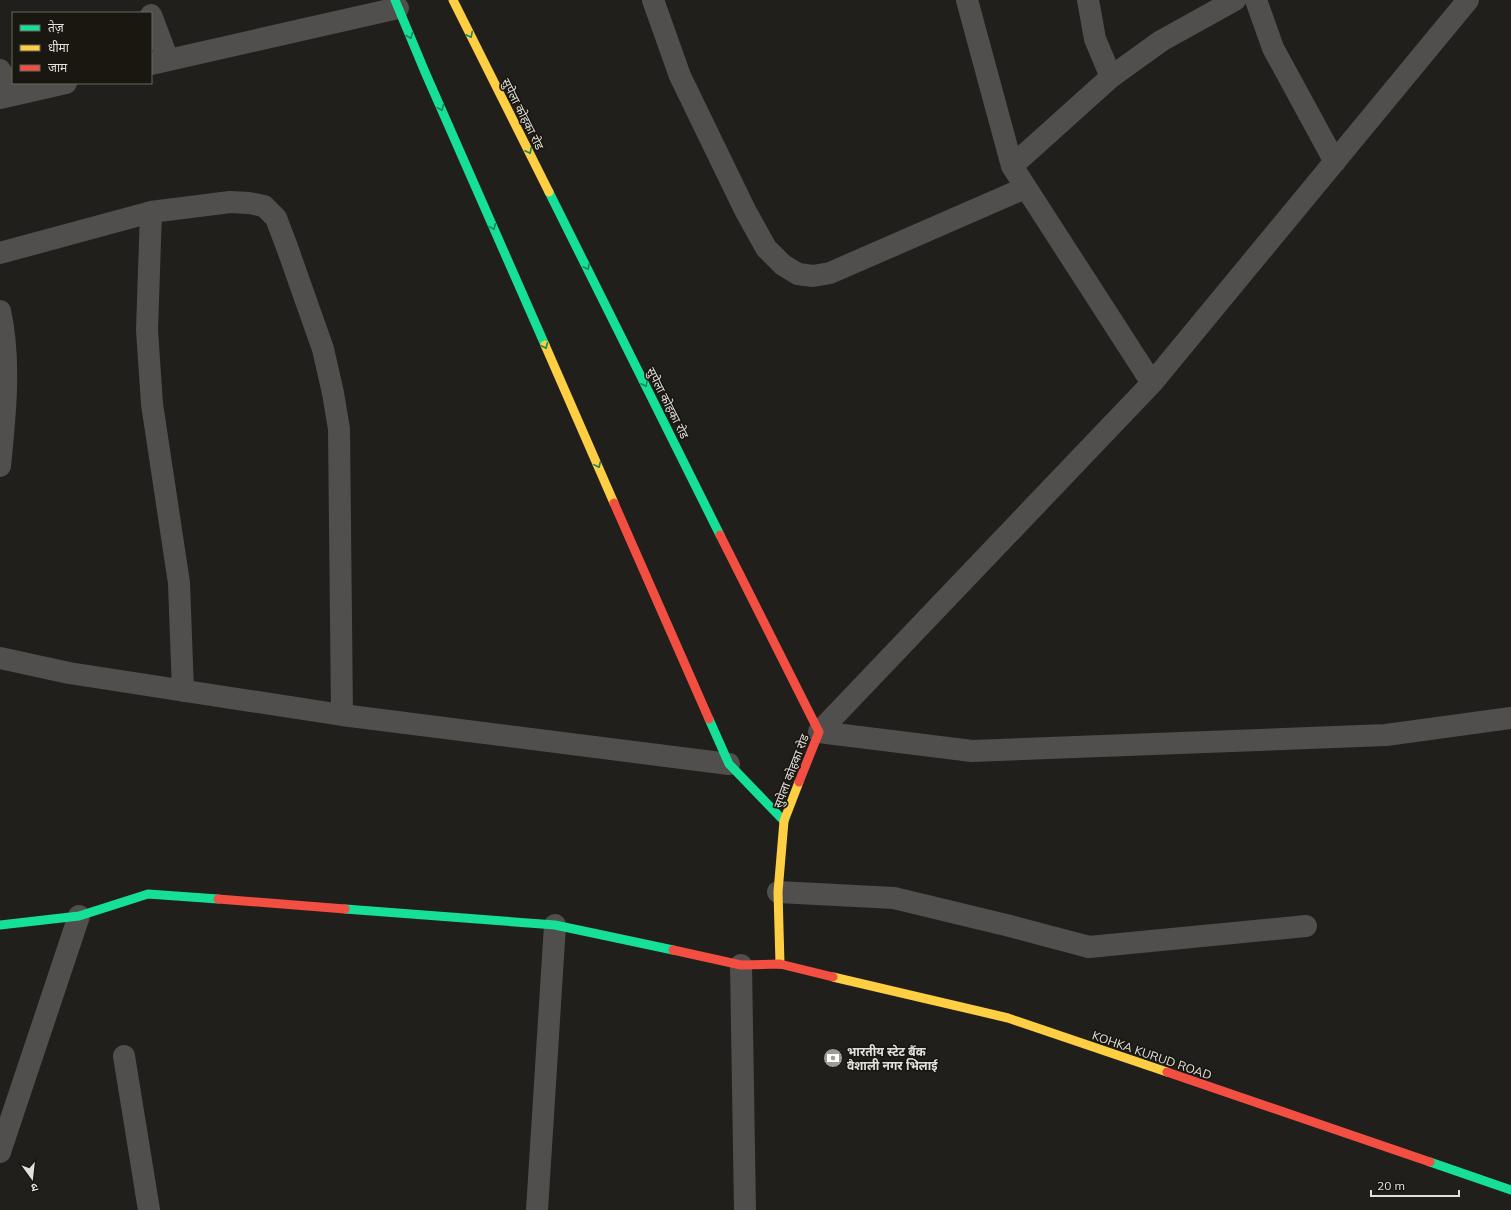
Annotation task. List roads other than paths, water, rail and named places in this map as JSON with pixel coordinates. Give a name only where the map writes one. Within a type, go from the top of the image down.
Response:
[{"type":"street","points":[[146,0],[150,12]]},
{"type":"street","name":"सुपेला कोहका रोड","points":[[453,0],[819,732],[784,821],[778,892],[780,964]]},
{"type":"street","points":[[653,0],[680,76],[745,210],[766,248],[784,265],[798,274],[813,276],[830,273],[1025,188]]},
{"type":"street","points":[[967,0],[1012,166],[1152,383]]},
{"type":"street","points":[[1088,0],[1095,39],[1111,77]]},
{"type":"street","points":[[1012,166],[1111,77],[1161,41],[1235,0]]},
{"type":"street","points":[[1256,0],[1273,48],[1335,162]]},
{"type":"street","points":[[819,732],[1152,383],[1335,162],[1465,1]]},
{"type":"street","points":[[152,20],[159,62],[397,4]]},
{"type":"street","name":"सुपेला कोहका रोड","points":[[397,4],[425,72],[729,764],[784,821]]},
{"type":"street","points":[[0,70],[8,96],[62,84]]},
{"type":"street","points":[[0,253],[151,212],[230,202],[249,203],[264,206],[276,218],[323,349],[339,428],[342,715]]},
{"type":"street","points":[[151,212],[147,330],[152,404],[179,583],[183,691]]},
{"type":"street","points":[[0,311],[6,363],[0,466]]},
{"type":"street","points":[[0,658],[69,673],[342,715],[729,764]]},
{"type":"street","points":[[819,732],[972,751],[1386,735],[1511,718]]},
{"type":"street","points":[[778,892],[894,898],[1010,926],[1089,948],[1306,926]]},
{"type":"street","name":"KOHKA KURUD ROAD","points":[[0,925],[79,916],[148,894],[555,925],[741,965],[780,964],[1008,1018],[1511,1190]]},
{"type":"street","points":[[0,1152],[79,916]]},
{"type":"street","points":[[537,1210],[555,925]]},
{"type":"street","points":[[741,965],[745,1210]]},
{"type":"street","points":[[124,1056],[149,1210]]},
{"type":"place","name":"भारतीय स्टेट बैंक वैशाली नगर भिलाई","points":[[833,1058]]}]
